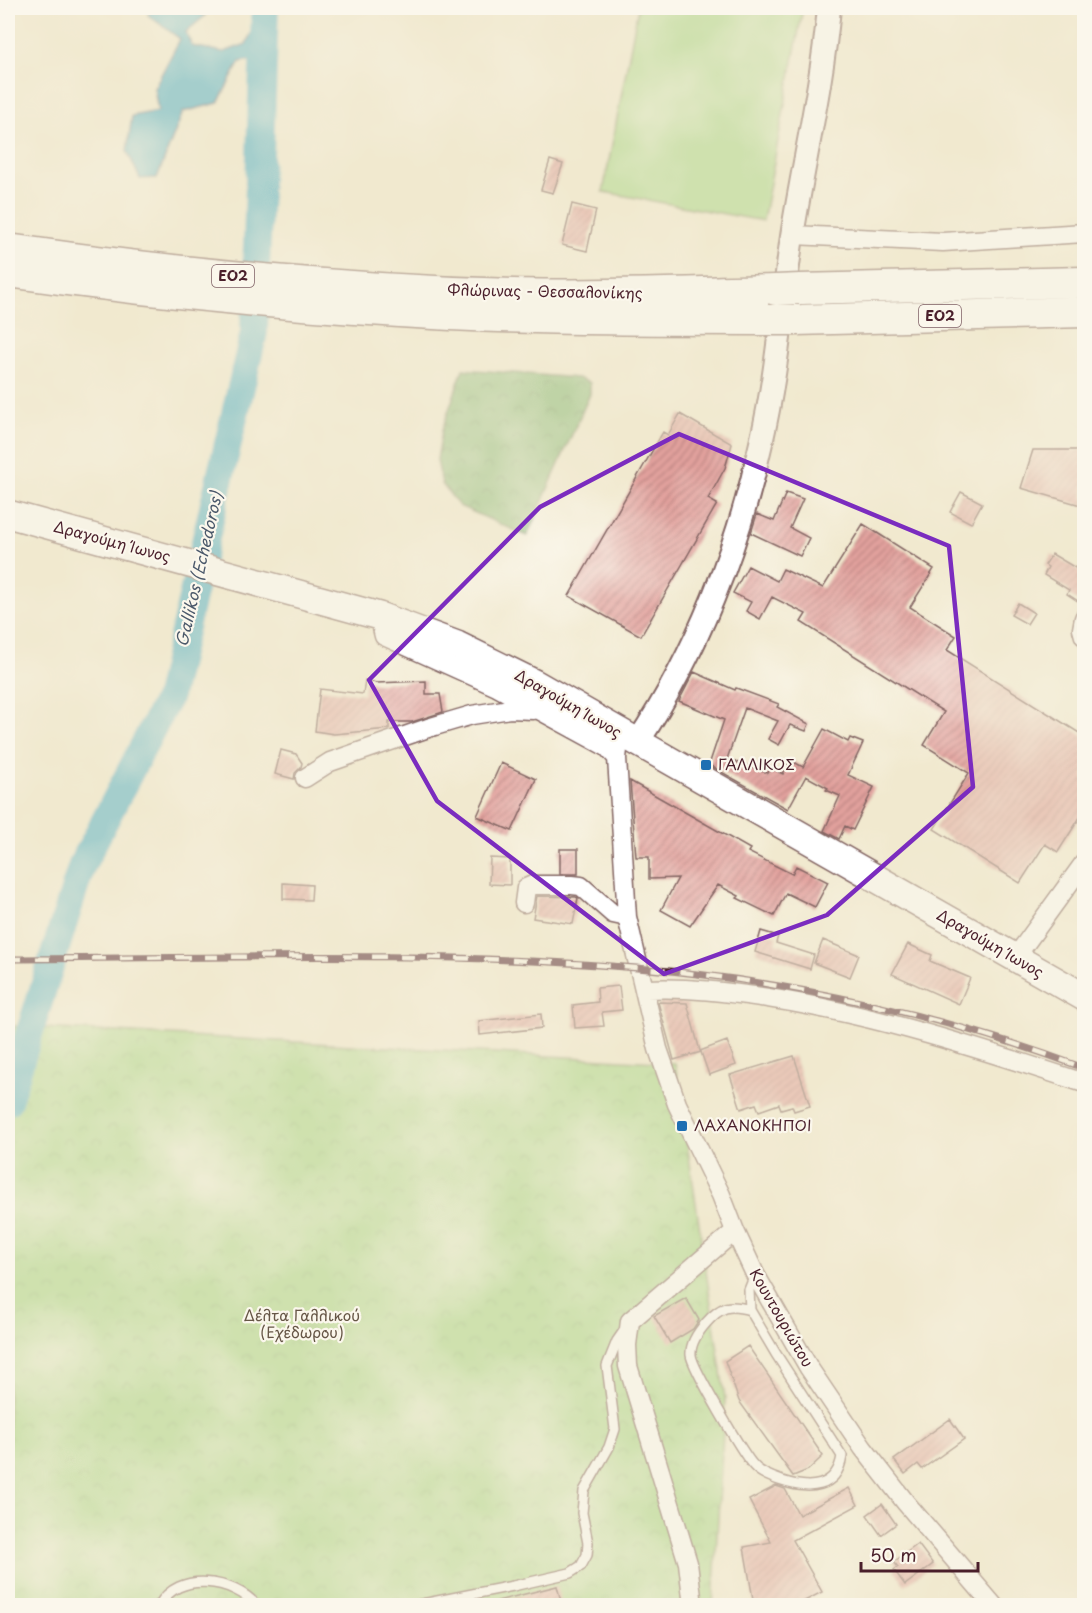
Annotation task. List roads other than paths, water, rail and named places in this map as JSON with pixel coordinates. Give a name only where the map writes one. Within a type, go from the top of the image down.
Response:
[{"type":"main road","name":"Φλώρινας - Θεσσαλονίκης","points":[[8,249],[455,303],[560,318],[782,320],[1084,312]]},
{"type":"main road","name":"Φλώρινας - Θεσσαλονίκης","points":[[8,273],[205,296],[455,303],[513,294],[624,294],[1084,282]]},
{"type":"main road","name":"Δραγούμη Ίωνος","points":[[8,514],[379,616],[417,629],[485,659],[543,688],[625,745],[1084,997]]},
{"type":"street","points":[[379,616],[384,636],[497,687],[607,747],[625,745],[654,718],[678,675],[733,547],[762,442],[793,235],[824,61],[829,8]]},
{"type":"street","points":[[793,235],[943,242],[1084,233]]},
{"type":"street","points":[[1084,618],[1082,629],[1084,636]]},
{"type":"street","points":[[305,778],[330,762],[428,728],[510,709],[536,710]]},
{"type":"street","name":"Κουντουριώτου","points":[[625,745],[627,917],[658,1049],[677,1104],[721,1195],[755,1274],[809,1368],[863,1448],[906,1503],[994,1605]]},
{"type":"street","points":[[1015,958],[1084,862]]},
{"type":"street","points":[[524,903],[526,888],[533,885],[581,886],[613,914],[627,917]]},
{"type":"street","points":[[645,989],[678,987],[729,992],[880,1020],[958,1042],[1084,1083]]},
{"type":"street","points":[[693,1605],[688,1563],[628,1366],[627,1345],[630,1321],[735,1231]]},
{"type":"lane","points":[[750,1310],[734,1306],[717,1311],[693,1341],[691,1356],[716,1405],[754,1467],[772,1478],[795,1486],[815,1487],[831,1479],[840,1468],[842,1456],[750,1310],[749,1290],[755,1274]]},
{"type":"lane","points":[[412,1605],[513,1587],[570,1573],[581,1566],[588,1543],[582,1513],[584,1491],[609,1447],[615,1429],[607,1366],[617,1341],[630,1321]]},
{"type":"lane","points":[[159,1605],[163,1598],[181,1585],[205,1581],[236,1591],[257,1605]]},
{"type":"water","points":[[150,8],[205,8],[205,16],[186,32],[192,46],[224,52],[246,44],[263,8],[252,60],[240,62],[218,103],[183,112],[157,178],[140,179],[127,151],[132,116],[158,111],[154,88],[180,39],[148,15]]},
{"type":"waterway","name":"Gallikos (Echedoros)","points":[[8,1101],[82,865],[169,696],[254,332],[265,8]]},
{"type":"railway","points":[[8,959],[401,957],[559,962],[637,968],[750,981],[864,1003],[976,1032],[1084,1068]]},
{"type":"place","name":"ΓΑΛΛΙΚΟΣ","points":[[706,765]]},
{"type":"place","name":"ΛΑΧΑΝΟΚΗΠΟΙ","points":[[682,1126]]},
{"type":"park label","name":"Δέλτα Γαλλικού (Εχέδωρου)","points":[[302,1324]]}]
